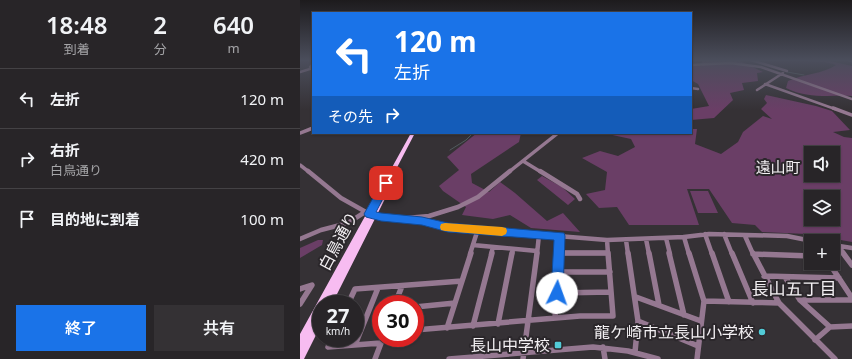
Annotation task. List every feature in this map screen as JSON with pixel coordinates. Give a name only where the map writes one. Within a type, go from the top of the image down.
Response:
[{"type":"main road","name":"白鳥通り","points":[[300,343],[412,134]]},
{"type":"main road","name":"白鳥通り","points":[[332,295],[369,214],[416,134]]},
{"type":"main road","points":[[300,357],[312,334]]},
{"type":"street","points":[[757,90],[777,77]]},
{"type":"street","points":[[790,77],[852,99]]},
{"type":"street","points":[[765,84],[852,114]]},
{"type":"street","points":[[692,88],[698,89]]},
{"type":"street","points":[[300,132],[312,128]]},
{"type":"street","points":[[402,218],[434,215],[467,203],[478,197],[557,134]]},
{"type":"street","points":[[523,161],[577,194],[580,198]]},
{"type":"street","points":[[300,165],[342,198],[369,214],[402,218],[448,227],[607,240],[684,237],[705,234],[787,236],[804,239]]},
{"type":"street","points":[[300,239],[321,230],[348,223],[369,214]]},
{"type":"street","points":[[447,328],[478,229]]},
{"type":"street","points":[[705,234],[729,302]]},
{"type":"street","points":[[724,234],[753,303]]},
{"type":"street","points":[[523,356],[539,235]]},
{"type":"street","points":[[555,318],[560,236]]},
{"type":"street","points":[[745,236],[779,303],[834,359]]},
{"type":"street","points":[[684,237],[704,301],[697,359]]},
{"type":"street","points":[[666,238],[684,315]]},
{"type":"street","points":[[646,239],[659,305]]},
{"type":"street","points":[[424,329],[555,318],[613,316],[607,240]]},
{"type":"street","points":[[626,240],[636,297],[638,321],[635,352]]},
{"type":"street","points":[[473,245],[537,251]]},
{"type":"street","points":[[840,246],[852,248]]},
{"type":"street","points":[[473,326],[493,247]]},
{"type":"street","points":[[498,324],[513,249]]},
{"type":"street","points":[[840,251],[852,265]]},
{"type":"street","points":[[559,253],[608,253]]},
{"type":"street","points":[[753,254],[804,256]]},
{"type":"street","points":[[833,270],[852,299]]},
{"type":"street","points":[[558,272],[610,272]]},
{"type":"street","points":[[764,276],[839,278]]},
{"type":"street","points":[[785,277],[800,300],[830,327]]},
{"type":"street","points":[[352,295],[355,289],[462,281]]},
{"type":"street","points":[[300,289],[312,285],[300,304]]},
{"type":"street","points":[[398,295],[402,286]]},
{"type":"street","points":[[364,323],[378,288]]},
{"type":"street","points":[[557,293],[611,292]]},
{"type":"street","points":[[636,297],[701,321]]},
{"type":"street","points":[[800,300],[852,299]]},
{"type":"street","points":[[704,301],[779,303]]},
{"type":"street","points":[[424,306],[455,303]]},
{"type":"street","points":[[638,321],[698,346]]},
{"type":"street","points":[[815,340],[830,327],[852,326]]},
{"type":"street","points":[[375,359],[379,347]]},
{"type":"street","points":[[449,359],[523,356],[583,347],[603,347],[635,352],[658,359]]},
{"type":"street","points":[[603,347],[605,359]]},
{"type":"shaded area","points":[[692,77],[757,77],[758,81],[742,83],[744,90],[730,93],[733,100],[714,118],[692,120],[692,109],[709,106],[698,84],[692,81]]},
{"type":"shaded area","points":[[800,77],[852,77],[852,96],[810,95],[802,94],[786,88],[788,81]]},
{"type":"shaded area","points":[[766,95],[816,106],[832,111],[850,130],[833,132],[844,137],[852,138],[852,242],[840,240],[840,234],[762,232],[755,225],[732,223],[709,189],[687,189],[699,225],[629,225],[617,207],[599,208],[586,194],[605,190],[607,172],[582,158],[600,151],[618,156],[635,147],[631,139],[608,134],[692,134],[692,129],[697,129],[695,144],[721,154],[738,142],[743,132],[763,116],[772,119],[761,109],[767,103],[764,99]]},
{"type":"shaded area","points":[[476,134],[521,134],[519,142],[471,174],[472,183],[489,192],[500,182],[547,221],[563,213],[580,232],[531,228],[510,215],[493,219],[462,215],[466,207],[443,191],[439,186],[459,170],[447,157]]},
{"type":"shaded area","points":[[542,176],[562,187],[575,199],[568,205],[537,180]]},
{"type":"shaded area","points":[[690,191],[708,191],[718,213],[698,213]]},
{"type":"shaded area","points":[[318,240],[323,240],[322,245],[300,258],[300,248]]},
{"type":"waterway","points":[[450,150],[466,140],[472,134]]},
{"type":"slow traffic","points":[[445,227],[502,231]]},
{"type":"place","name":"龍ケ崎市立長山小学校","points":[[762,332]]},
{"type":"place","name":"長山中学校","points":[[558,345]]},
{"type":"district","name":"遠山町","points":[[778,168]]},
{"type":"district","name":"長山五丁目","points":[[794,289]]},
{"type":"route","points":[[386,183],[370,214],[376,217],[395,219],[402,218],[448,227],[560,236],[557,293]]}]
